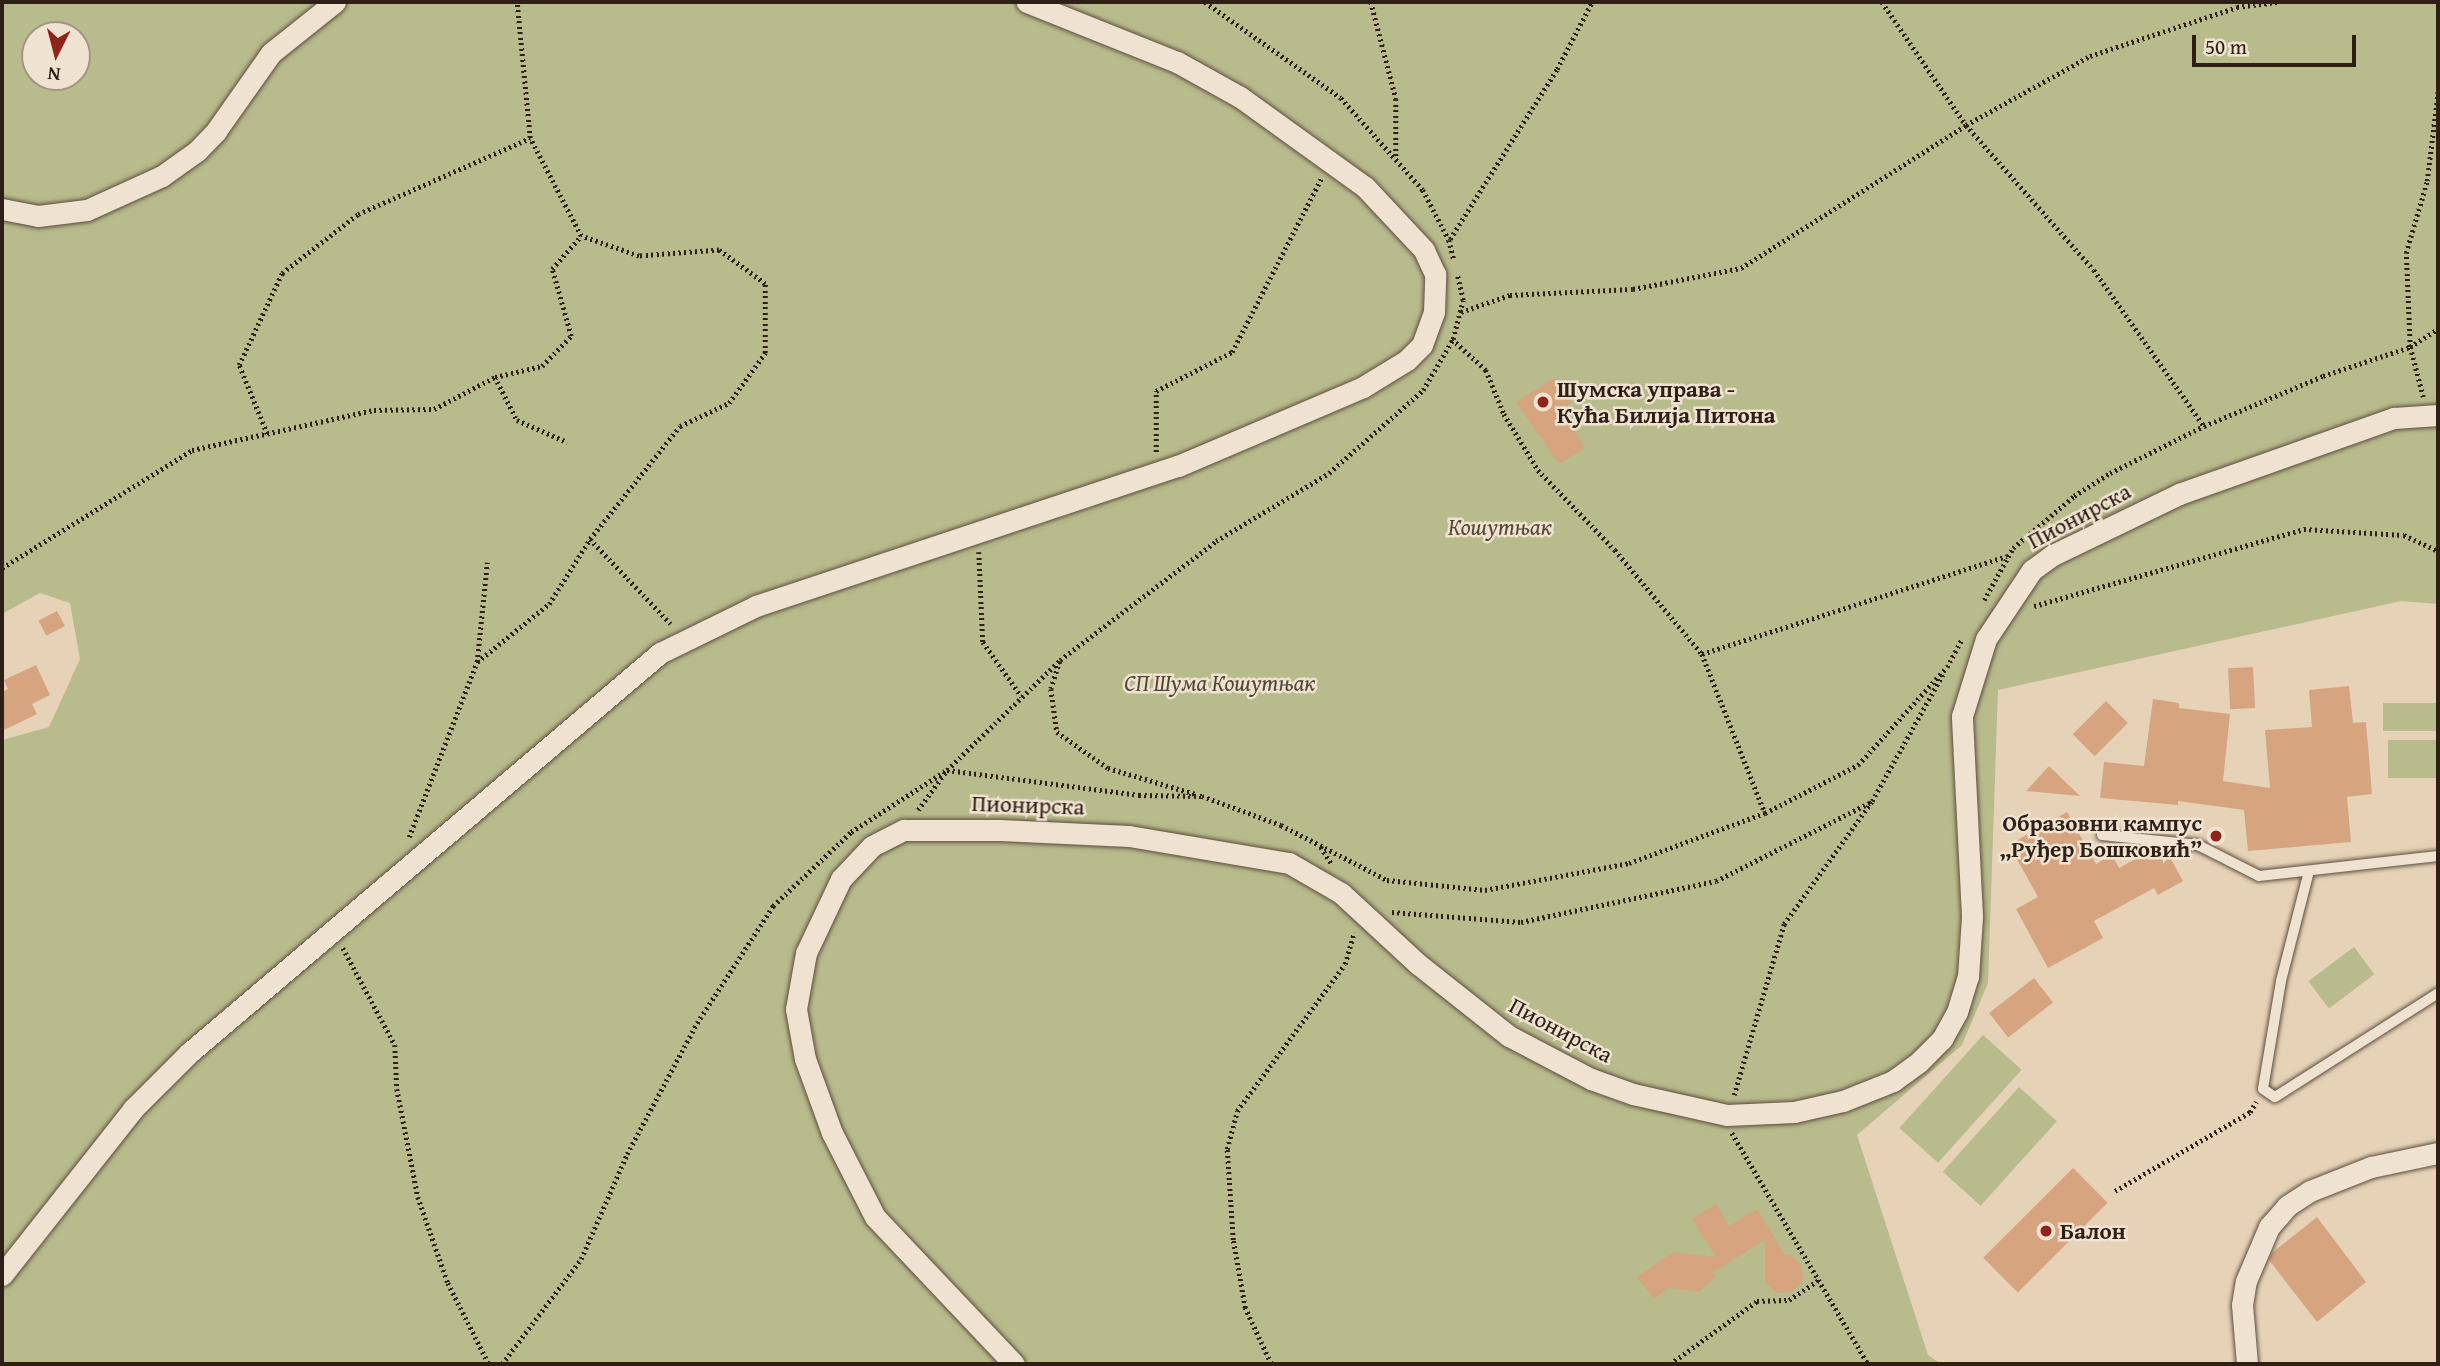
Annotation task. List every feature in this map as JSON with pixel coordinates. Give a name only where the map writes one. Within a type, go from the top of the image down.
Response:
[{"type":"street","points":[[2,209],[38,216],[87,210],[162,176],[197,151],[216,131],[271,53],[335,2]]},
{"type":"street","points":[[2,1275],[133,1109],[189,1053],[468,818],[635,671],[689,638],[757,606],[978,530],[1157,474],[1363,387],[1407,360],[1422,345],[1434,312],[1436,290],[1431,262],[1409,231],[1365,187],[1240,97],[1177,62],[1027,2]]},
{"type":"street","name":"Пионирска","points":[[1014,1364],[875,1217],[832,1133],[799,1034],[800,978],[827,901],[857,860],[890,834],[904,830],[1000,830],[1171,842],[1289,863],[1317,876],[1360,909],[1418,964],[1509,1036],[1591,1079],[1633,1094],[1727,1115],[1794,1112],[1868,1093],[1919,1062],[1942,1039],[1956,1012],[1968,977],[1972,916],[1962,716],[1988,613],[2032,570],[2053,555],[2179,494],[2394,418],[2438,415]]},
{"type":"street","points":[[2247,1364],[2242,1305],[2246,1281],[2269,1227],[2287,1206],[2310,1191],[2371,1167],[2438,1153]]},
{"type":"lane","points":[[2102,835],[2198,845],[2259,876],[2438,856]]},
{"type":"lane","points":[[2309,871],[2281,981],[2263,1089],[2274,1097],[2438,993]]},
{"type":"path","points":[[477,662],[549,604],[590,539],[680,426],[729,403],[765,353],[765,284],[719,250],[639,256],[581,236],[530,138],[517,2]]},
{"type":"path","points":[[904,830],[947,770],[1060,660],[1216,541],[1329,473],[1423,390],[1453,339],[1463,300],[1449,240],[1423,190],[1396,156],[1341,98],[1205,2]]},
{"type":"path","points":[[1371,2],[1396,99],[1396,156]]},
{"type":"path","points":[[1449,240],[1557,69],[1592,2]]},
{"type":"path","points":[[1882,2],[1966,125],[2094,270],[2204,426]]},
{"type":"path","points":[[1460,312],[1510,295],[1633,289],[1741,268],[1966,125],[2090,57],[2237,7],[2277,2]]},
{"type":"path","points":[[2410,347],[2406,253],[2427,181],[2438,92]]},
{"type":"path","points":[[267,434],[239,365],[282,272],[358,214],[530,138]]},
{"type":"path","points":[[1157,474],[1156,391],[1232,352],[1329,162]]},
{"type":"path","points":[[2,568],[192,450],[374,410],[434,409],[495,377],[542,366],[571,336],[552,269],[581,236]]},
{"type":"path","points":[[1702,654],[2008,556],[2074,496],[2149,450],[2323,376],[2410,347],[2438,329]]},
{"type":"path","points":[[1453,339],[1486,370],[1504,414],[1538,470],[1615,551],[1702,654],[1765,813]]},
{"type":"path","points":[[495,377],[517,420],[566,442]]},
{"type":"path","points":[[1988,613],[2305,529],[2404,535],[2438,551]]},
{"type":"path","points":[[978,530],[983,642],[1021,697]]},
{"type":"path","points":[[590,539],[655,612],[689,638]]},
{"type":"path","points":[[1988,613],[2008,556]]},
{"type":"path","points":[[406,845],[477,662],[487,563]]},
{"type":"path","points":[[1868,1364],[1840,1322],[1820,1279],[1755,1178],[1727,1115],[1784,924],[1871,801],[1965,634]]},
{"type":"path","points":[[1060,660],[1051,689],[1057,732],[1108,768],[1202,796],[1281,825],[1387,880],[1485,890],[1629,863],[1765,813],[1858,765],[1947,667]]},
{"type":"path","points":[[502,1364],[581,1259],[627,1154],[697,1023],[773,906],[851,832],[947,770],[1139,795],[1202,796]]},
{"type":"path","points":[[1271,1364],[1245,1308],[1233,1240],[1227,1149],[1237,1111],[1345,964],[1360,909],[1521,922],[1560,914],[1716,881],[1871,801]]},
{"type":"path","points":[[1320,846],[1334,867]]},
{"type":"path","points":[[333,929],[395,1045],[397,1089],[418,1197],[448,1283],[489,1364]]},
{"type":"path","points":[[2115,1191],[2250,1112],[2263,1089]]},
{"type":"path","points":[[1670,1364],[1757,1301],[1789,1300],[1820,1279]]},
{"type":"green space","name":"Кошутњак","points":[[2,2],[2438,2],[2438,604],[2401,601],[1998,690],[1988,983],[1962,1045],[1857,1135],[1928,1355],[1941,1364],[2,1364],[2,740],[49,727],[80,659],[70,603],[40,593],[2,614]]},
{"type":"green space","points":[[2383,703],[2438,703],[2438,731],[2383,731]]},
{"type":"green space","points":[[2388,740],[2438,740],[2438,778],[2388,778]]},
{"type":"green space","points":[[2354,947],[2374,974],[2329,1008],[2308,981]]},
{"type":"green space","points":[[1983,1035],[2022,1070],[1938,1163],[1899,1128]]},
{"type":"green space","points":[[2019,1087],[2057,1121],[1981,1206],[1943,1172]]},
{"type":"building","points":[[1555,378],[1571,403],[1561,409],[1585,448],[1559,464],[1516,402]]},
{"type":"building","points":[[57,611],[65,626],[46,636],[38,621]]},
{"type":"building","points":[[36,665],[50,695],[32,704],[37,714],[2,731],[2,692],[8,689],[4,680]]},
{"type":"building","points":[[2253,667],[2255,708],[2230,709],[2228,668]]},
{"type":"building","points":[[2349,686],[2353,723],[2366,722],[2372,794],[2347,797],[2351,842],[2248,851],[2244,810],[2178,801],[2178,805],[2100,798],[2104,762],[2144,766],[2153,699],[2179,703],[2179,708],[2230,714],[2223,781],[2270,788],[2265,730],[2312,727],[2309,690]]},
{"type":"building","points":[[2106,701],[2128,723],[2095,756],[2073,734]]},
{"type":"building","points":[[2049,766],[2080,796],[2026,791]]},
{"type":"building","points":[[2067,812],[2096,864],[2112,855],[2119,868],[2155,848],[2166,850],[2183,881],[2158,895],[2154,888],[2094,921],[2103,938],[2048,968],[2016,909],[2038,897],[2009,845]]},
{"type":"building","points":[[2034,978],[2053,1002],[2008,1038],[1989,1013]]},
{"type":"building","name":"Балон","points":[[2073,1168],[2108,1203],[2018,1292],[1983,1258]]},
{"type":"building","points":[[1716,1204],[1729,1226],[1757,1209],[1785,1255],[1791,1255],[1802,1266],[1803,1281],[1792,1292],[1777,1293],[1765,1282],[1765,1240],[1713,1272],[1716,1276],[1699,1292],[1668,1288],[1654,1299],[1637,1277],[1673,1252],[1716,1257],[1692,1219]]},
{"type":"building","points":[[2317,1217],[2366,1282],[2317,1322],[2269,1260],[2272,1253]]},
{"type":"place","name":"Шумска управа - Кућа Билија Питона","points":[[1543,402]]},
{"type":"place","name":"Образовни кампус „Руђер Бошковић”","points":[[2216,836]]},
{"type":"place","name":"Балон","points":[[2046,1231]]},
{"type":"park label","name":"СП Шума Кошутњак","points":[[1220,683]]}]
